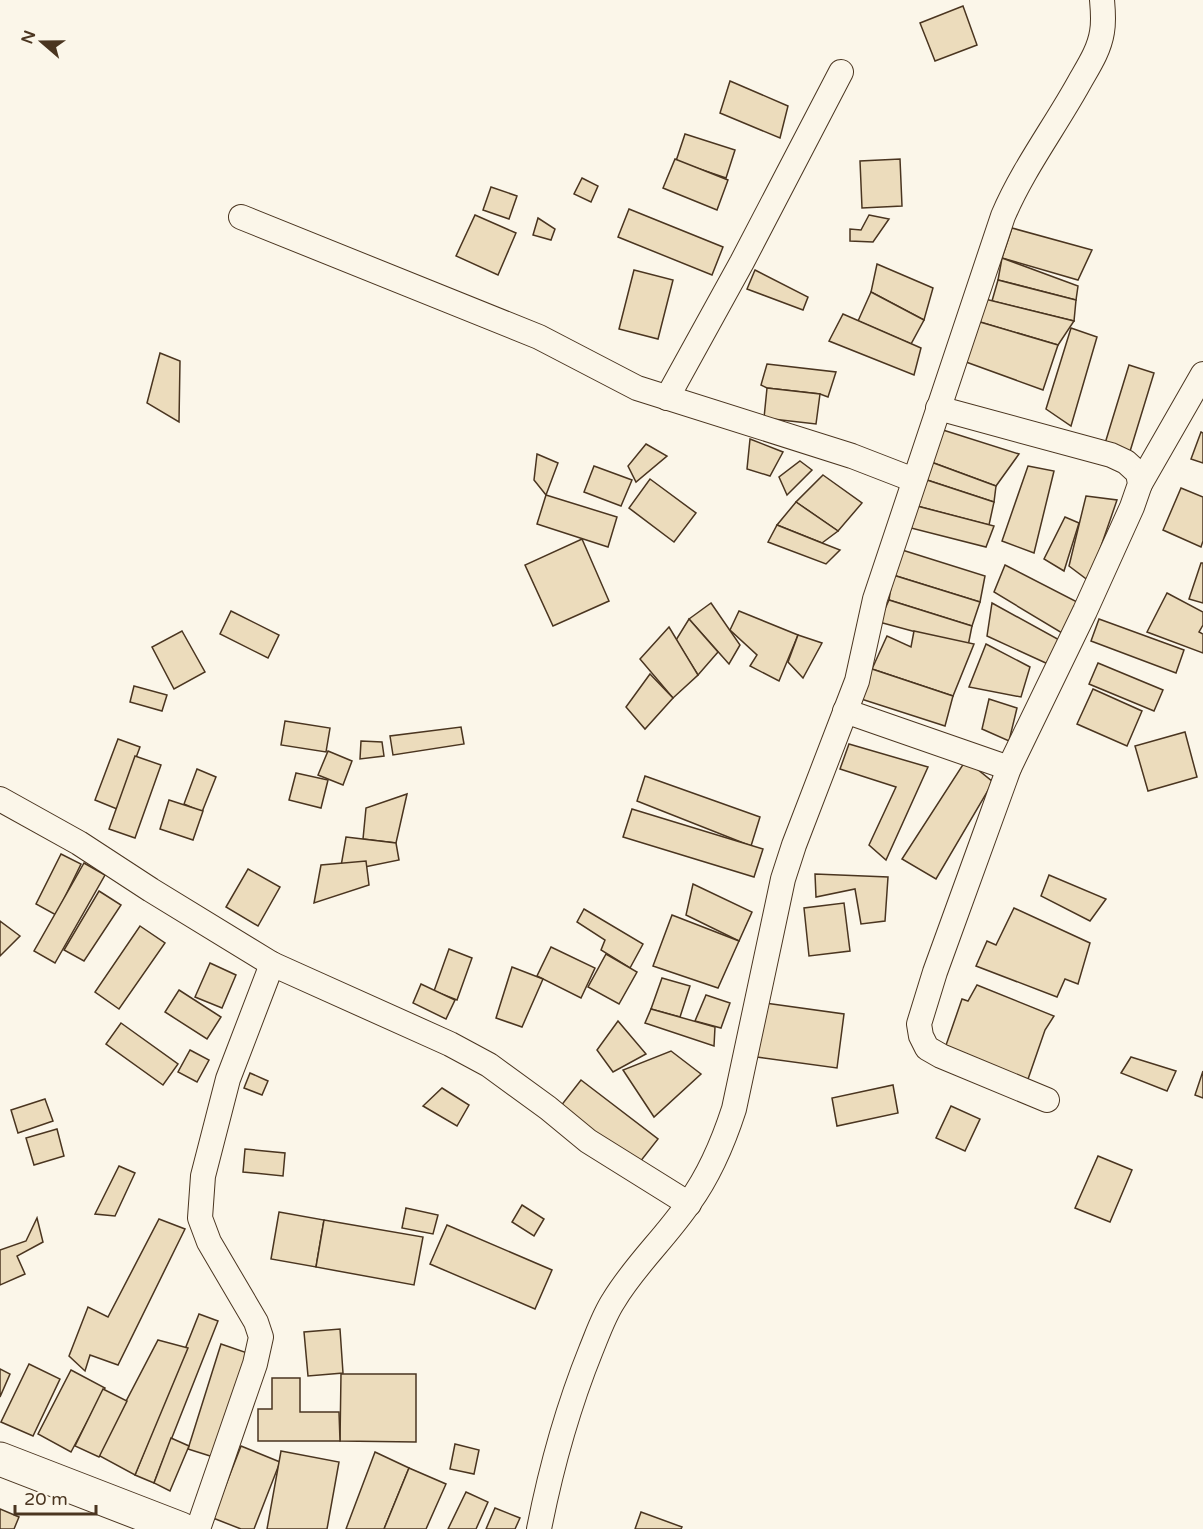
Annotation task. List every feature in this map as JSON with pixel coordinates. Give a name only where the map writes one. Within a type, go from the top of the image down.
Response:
[{"type":"main road","points":[[0,1459],[182,1529]]},
{"type":"street","points":[[539,1529],[556,1454],[581,1374],[599,1330],[613,1301],[632,1273],[689,1204],[708,1175],[718,1154],[734,1109],[783,879],[857,681],[875,599],[914,480],[1003,216],[1015,187],[1059,118],[1096,52],[1103,25],[1102,0]]},
{"type":"street","points":[[667,398],[742,262],[841,72]]},
{"type":"street","points":[[241,217],[539,338],[637,388],[852,456],[914,480]]},
{"type":"street","points":[[1047,1100],[927,1048],[921,1036],[919,1024],[934,972],[1009,768],[1085,611],[1140,484],[1203,374]]},
{"type":"street","points":[[938,408],[1111,455],[1126,462],[1138,473],[1140,484]]},
{"type":"street","points":[[845,711],[1009,768]]},
{"type":"street","points":[[0,800],[79,843],[272,964],[450,1044],[489,1065],[548,1108],[588,1141],[689,1204]]},
{"type":"street","points":[[198,1529],[255,1364],[261,1337],[256,1322],[206,1234],[200,1218],[202,1176],[228,1078],[272,964]]},
{"type":"building","points":[[963,6],[977,45],[935,61],[920,23]]},
{"type":"building","points":[[730,81],[788,106],[780,138],[720,113]]},
{"type":"building","points":[[685,134],[735,150],[726,178],[676,161]]},
{"type":"building","points":[[675,159],[728,180],[717,210],[663,188]]},
{"type":"building","points":[[900,159],[902,206],[862,208],[860,161]]},
{"type":"building","points":[[582,178],[598,186],[591,202],[574,194]]},
{"type":"building","points":[[491,187],[517,196],[509,219],[483,210]]},
{"type":"building","points":[[629,209],[723,247],[712,275],[618,237]]},
{"type":"building","points":[[475,215],[516,233],[498,275],[456,256]]},
{"type":"building","points":[[869,215],[889,219],[873,242],[850,241],[850,229],[861,230]]},
{"type":"building","points":[[538,218],[555,229],[551,240],[533,235]]},
{"type":"building","points":[[1012,228],[1092,250],[1078,280],[1002,258]]},
{"type":"building","points":[[1002,258],[1078,286],[1076,300],[998,280]]},
{"type":"building","points":[[877,264],[933,288],[924,320],[871,292]]},
{"type":"building","points":[[634,270],[673,280],[658,339],[619,329]]},
{"type":"building","points":[[755,270],[808,297],[803,310],[747,289]]},
{"type":"building","points":[[998,280],[1076,300],[1074,321],[992,301]]},
{"type":"building","points":[[871,292],[924,320],[911,344],[858,321]]},
{"type":"building","points":[[985,299],[1074,321],[1058,345],[980,322]]},
{"type":"building","points":[[843,314],[921,348],[914,375],[829,341]]},
{"type":"building","points":[[980,322],[1058,345],[1043,390],[966,362]]},
{"type":"building","points":[[1071,328],[1097,337],[1071,426],[1046,409]]},
{"type":"building","points":[[160,353],[180,361],[179,422],[147,403]]},
{"type":"building","points":[[767,364],[836,372],[828,397],[820,394],[767,388],[761,385]]},
{"type":"building","points":[[1129,365],[1154,373],[1128,458],[1103,450]]},
{"type":"building","points":[[767,388],[820,394],[816,424],[764,418]]},
{"type":"building","points":[[943,430],[1019,454],[996,486],[931,462]]},
{"type":"building","points":[[1201,432],[1203,433],[1203,463],[1191,459]]},
{"type":"building","points":[[750,439],[783,452],[770,476],[747,469]]},
{"type":"building","points":[[646,444],[667,456],[636,482],[628,466]]},
{"type":"building","points":[[537,454],[558,463],[546,495],[534,480]]},
{"type":"building","points":[[800,461],[812,470],[787,495],[779,477]]},
{"type":"building","points":[[931,462],[996,486],[994,502],[927,480]]},
{"type":"building","points":[[594,466],[632,480],[621,506],[584,492]]},
{"type":"building","points":[[1028,466],[1054,471],[1034,553],[1002,541]]},
{"type":"building","points":[[823,475],[862,503],[838,531],[796,502]]},
{"type":"building","points":[[650,479],[696,513],[674,542],[629,508]]},
{"type":"building","points":[[927,480],[994,502],[989,525],[917,506]]},
{"type":"building","points":[[1181,488],[1203,497],[1201,547],[1163,530]]},
{"type":"building","points":[[546,495],[617,517],[608,547],[537,524]]},
{"type":"building","points":[[1086,496],[1117,500],[1089,581],[1069,566]]},
{"type":"building","points":[[796,502],[838,531],[822,543],[777,525]]},
{"type":"building","points":[[917,506],[994,526],[986,547],[911,528]]},
{"type":"building","points":[[1065,517],[1079,523],[1064,571],[1044,559]]},
{"type":"building","points":[[777,525],[840,550],[826,564],[768,542]]},
{"type":"building","points":[[582,539],[609,601],[553,626],[525,565]]},
{"type":"building","points":[[899,549],[985,576],[980,602],[893,575]]},
{"type":"building","points":[[1201,563],[1203,563],[1203,603],[1189,599]]},
{"type":"building","points":[[1005,565],[1081,604],[1062,633],[994,592]]},
{"type":"building","points":[[893,575],[980,602],[972,626],[889,600]]},
{"type":"building","points":[[1167,593],[1203,612],[1203,625],[1199,632],[1203,634],[1203,653],[1147,632]]},
{"type":"building","points":[[889,600],[972,626],[968,646],[879,622]]},
{"type":"building","points":[[711,603],[740,645],[729,664],[689,619]]},
{"type":"building","points":[[992,603],[1063,642],[1048,664],[987,636]]},
{"type":"building","points":[[231,611],[279,635],[268,658],[220,634]]},
{"type":"building","points":[[739,611],[798,635],[779,681],[750,666],[757,655],[730,630]]},
{"type":"building","points":[[689,619],[718,652],[698,675],[676,640]]},
{"type":"building","points":[[1099,619],[1184,650],[1176,673],[1091,641]]},
{"type":"building","points":[[669,627],[698,675],[673,698],[640,659]]},
{"type":"building","points":[[182,631],[205,672],[174,689],[152,647]]},
{"type":"building","points":[[914,631],[974,644],[953,696],[872,669],[887,636],[911,647]]},
{"type":"building","points":[[798,635],[822,643],[803,678],[788,662]]},
{"type":"building","points":[[986,644],[1030,667],[1021,697],[969,687]]},
{"type":"building","points":[[1098,663],[1163,690],[1154,711],[1089,684]]},
{"type":"building","points":[[863,666],[953,696],[945,726],[855,697]]},
{"type":"building","points":[[650,674],[673,698],[645,729],[626,707]]},
{"type":"building","points":[[134,686],[167,695],[162,711],[130,702]]},
{"type":"building","points":[[1093,689],[1142,711],[1127,746],[1077,724]]},
{"type":"building","points":[[989,699],[1017,708],[1009,741],[982,729]]},
{"type":"building","points":[[285,721],[330,728],[326,752],[281,745]]},
{"type":"building","points":[[461,727],[464,744],[393,755],[390,736]]},
{"type":"building","points":[[1185,732],[1197,777],[1148,791],[1135,746]]},
{"type":"building","points":[[118,739],[140,747],[117,809],[95,800]]},
{"type":"building","points":[[361,741],[382,742],[384,756],[360,759]]},
{"type":"building","points":[[849,744],[928,767],[886,860],[869,845],[896,787],[840,769]]},
{"type":"building","points":[[328,751],[352,761],[343,785],[318,775]]},
{"type":"building","points":[[135,756],[161,765],[135,838],[109,829]]},
{"type":"building","points":[[966,760],[993,782],[936,879],[902,859]]},
{"type":"building","points":[[197,769],[216,777],[202,812],[184,804]]},
{"type":"building","points":[[296,773],[328,780],[321,808],[289,800]]},
{"type":"building","points":[[645,776],[760,817],[751,846],[637,801]]},
{"type":"building","points":[[407,794],[396,843],[363,839],[366,808]]},
{"type":"building","points":[[169,800],[203,811],[193,840],[160,829]]},
{"type":"building","points":[[632,809],[763,849],[754,877],[623,837]]},
{"type":"building","points":[[346,837],[396,843],[399,860],[340,872]]},
{"type":"building","points":[[61,854],[81,864],[56,915],[36,904]]},
{"type":"building","points":[[366,861],[369,885],[314,903],[321,865]]},
{"type":"building","points":[[84,863],[105,875],[55,963],[34,951]]},
{"type":"building","points":[[248,869],[280,887],[258,926],[226,907]]},
{"type":"building","points":[[815,874],[888,877],[885,921],[861,924],[855,889],[816,897]]},
{"type":"building","points":[[1049,875],[1106,899],[1090,921],[1041,896]]},
{"type":"building","points":[[693,884],[752,912],[739,941],[686,915]]},
{"type":"building","points":[[99,891],[121,905],[84,961],[64,950]]},
{"type":"building","points":[[844,903],[850,951],[809,956],[804,908]]},
{"type":"building","points":[[1014,908],[1090,943],[1078,984],[1065,979],[1057,997],[976,966],[987,941],[996,945]]},
{"type":"building","points":[[584,909],[643,944],[630,968],[601,950],[605,940],[577,922]]},
{"type":"building","points":[[672,915],[739,941],[718,988],[653,966]]},
{"type":"building","points":[[0,921],[20,936],[0,956]]},
{"type":"building","points":[[140,926],[165,943],[119,1009],[95,992]]},
{"type":"building","points":[[551,947],[595,968],[581,998],[537,976]]},
{"type":"building","points":[[449,949],[472,958],[457,1000],[434,991]]},
{"type":"building","points":[[606,954],[637,972],[619,1004],[588,987]]},
{"type":"building","points":[[210,963],[236,975],[222,1008],[195,997]]},
{"type":"building","points":[[512,967],[543,979],[522,1027],[496,1018]]},
{"type":"building","points":[[662,978],[690,986],[680,1017],[651,1009]]},
{"type":"building","points":[[421,984],[455,1000],[446,1019],[413,1003]]},
{"type":"building","points":[[977,985],[1054,1016],[1045,1030],[1027,1082],[944,1051],[962,999],[968,1001]]},
{"type":"building","points":[[179,990],[221,1017],[207,1039],[165,1012]]},
{"type":"building","points":[[706,995],[730,1003],[721,1028],[695,1021]]},
{"type":"building","points":[[765,1003],[844,1014],[837,1068],[757,1057]]},
{"type":"building","points":[[651,1009],[715,1027],[714,1046],[645,1023]]},
{"type":"building","points":[[618,1021],[646,1054],[613,1072],[597,1050]]},
{"type":"building","points":[[121,1023],[178,1064],[163,1085],[106,1044]]},
{"type":"building","points":[[190,1050],[209,1060],[197,1082],[178,1072]]},
{"type":"building","points":[[671,1051],[701,1074],[654,1117],[623,1070]]},
{"type":"building","points":[[1131,1057],[1176,1071],[1167,1091],[1121,1073]]},
{"type":"building","points":[[1203,1071],[1203,1098],[1195,1095]]},
{"type":"building","points":[[250,1073],[268,1081],[262,1095],[244,1088]]},
{"type":"building","points":[[581,1080],[658,1139],[636,1167],[560,1107]]},
{"type":"building","points":[[893,1085],[898,1113],[837,1126],[832,1098]]},
{"type":"building","points":[[442,1088],[469,1105],[457,1126],[423,1106]]},
{"type":"building","points":[[45,1099],[53,1121],[18,1133],[11,1110]]},
{"type":"building","points":[[951,1106],[980,1119],[965,1151],[936,1138]]},
{"type":"building","points":[[57,1129],[64,1156],[34,1165],[26,1138]]},
{"type":"building","points":[[245,1149],[285,1153],[283,1176],[243,1172]]},
{"type":"building","points":[[1098,1156],[1132,1170],[1110,1222],[1075,1208]]},
{"type":"building","points":[[119,1166],[135,1173],[115,1216],[95,1214]]},
{"type":"building","points":[[522,1205],[544,1219],[534,1236],[512,1222]]},
{"type":"building","points":[[406,1208],[438,1215],[433,1234],[402,1228]]},
{"type":"building","points":[[279,1212],[324,1220],[316,1267],[271,1259]]},
{"type":"building","points":[[37,1218],[43,1242],[17,1256],[25,1274],[0,1285],[0,1250],[26,1241]]},
{"type":"building","points":[[159,1219],[185,1229],[118,1365],[90,1355],[85,1371],[69,1356],[88,1307],[108,1317]]},
{"type":"building","points":[[324,1220],[423,1237],[414,1285],[316,1267]]},
{"type":"building","points":[[447,1225],[552,1270],[535,1309],[430,1264]]},
{"type":"building","points":[[199,1314],[218,1321],[154,1483],[135,1475]]},
{"type":"building","points":[[340,1329],[343,1373],[308,1376],[304,1332]]},
{"type":"building","points":[[158,1340],[188,1348],[135,1475],[98,1455]]},
{"type":"building","points":[[221,1344],[262,1358],[226,1461],[188,1449]]},
{"type":"building","points":[[29,1364],[60,1379],[33,1436],[1,1422]]},
{"type":"building","points":[[0,1369],[10,1374],[0,1397]]},
{"type":"building","points":[[71,1370],[105,1388],[71,1452],[38,1434]]},
{"type":"building","points":[[341,1374],[416,1374],[416,1442],[340,1441]]},
{"type":"building","points":[[272,1378],[300,1378],[300,1412],[339,1412],[340,1441],[258,1441],[258,1409],[272,1409]]},
{"type":"building","points":[[103,1389],[127,1401],[99,1457],[75,1446]]},
{"type":"building","points":[[171,1438],[189,1446],[170,1491],[154,1483]]},
{"type":"building","points":[[455,1444],[479,1450],[474,1474],[450,1469]]},
{"type":"building","points":[[241,1446],[280,1462],[254,1529],[241,1529],[213,1518]]},
{"type":"building","points":[[281,1451],[339,1462],[327,1529],[267,1529]]},
{"type":"building","points":[[375,1452],[409,1468],[384,1529],[346,1529]]},
{"type":"building","points":[[409,1468],[446,1484],[426,1529],[384,1529]]},
{"type":"building","points":[[466,1492],[488,1502],[476,1529],[448,1529]]},
{"type":"building","points":[[495,1508],[520,1518],[515,1529],[486,1529]]},
{"type":"building","points":[[0,1509],[19,1517],[14,1529],[0,1529]]},
{"type":"building","points":[[641,1512],[682,1527],[681,1529],[635,1529]]}]
